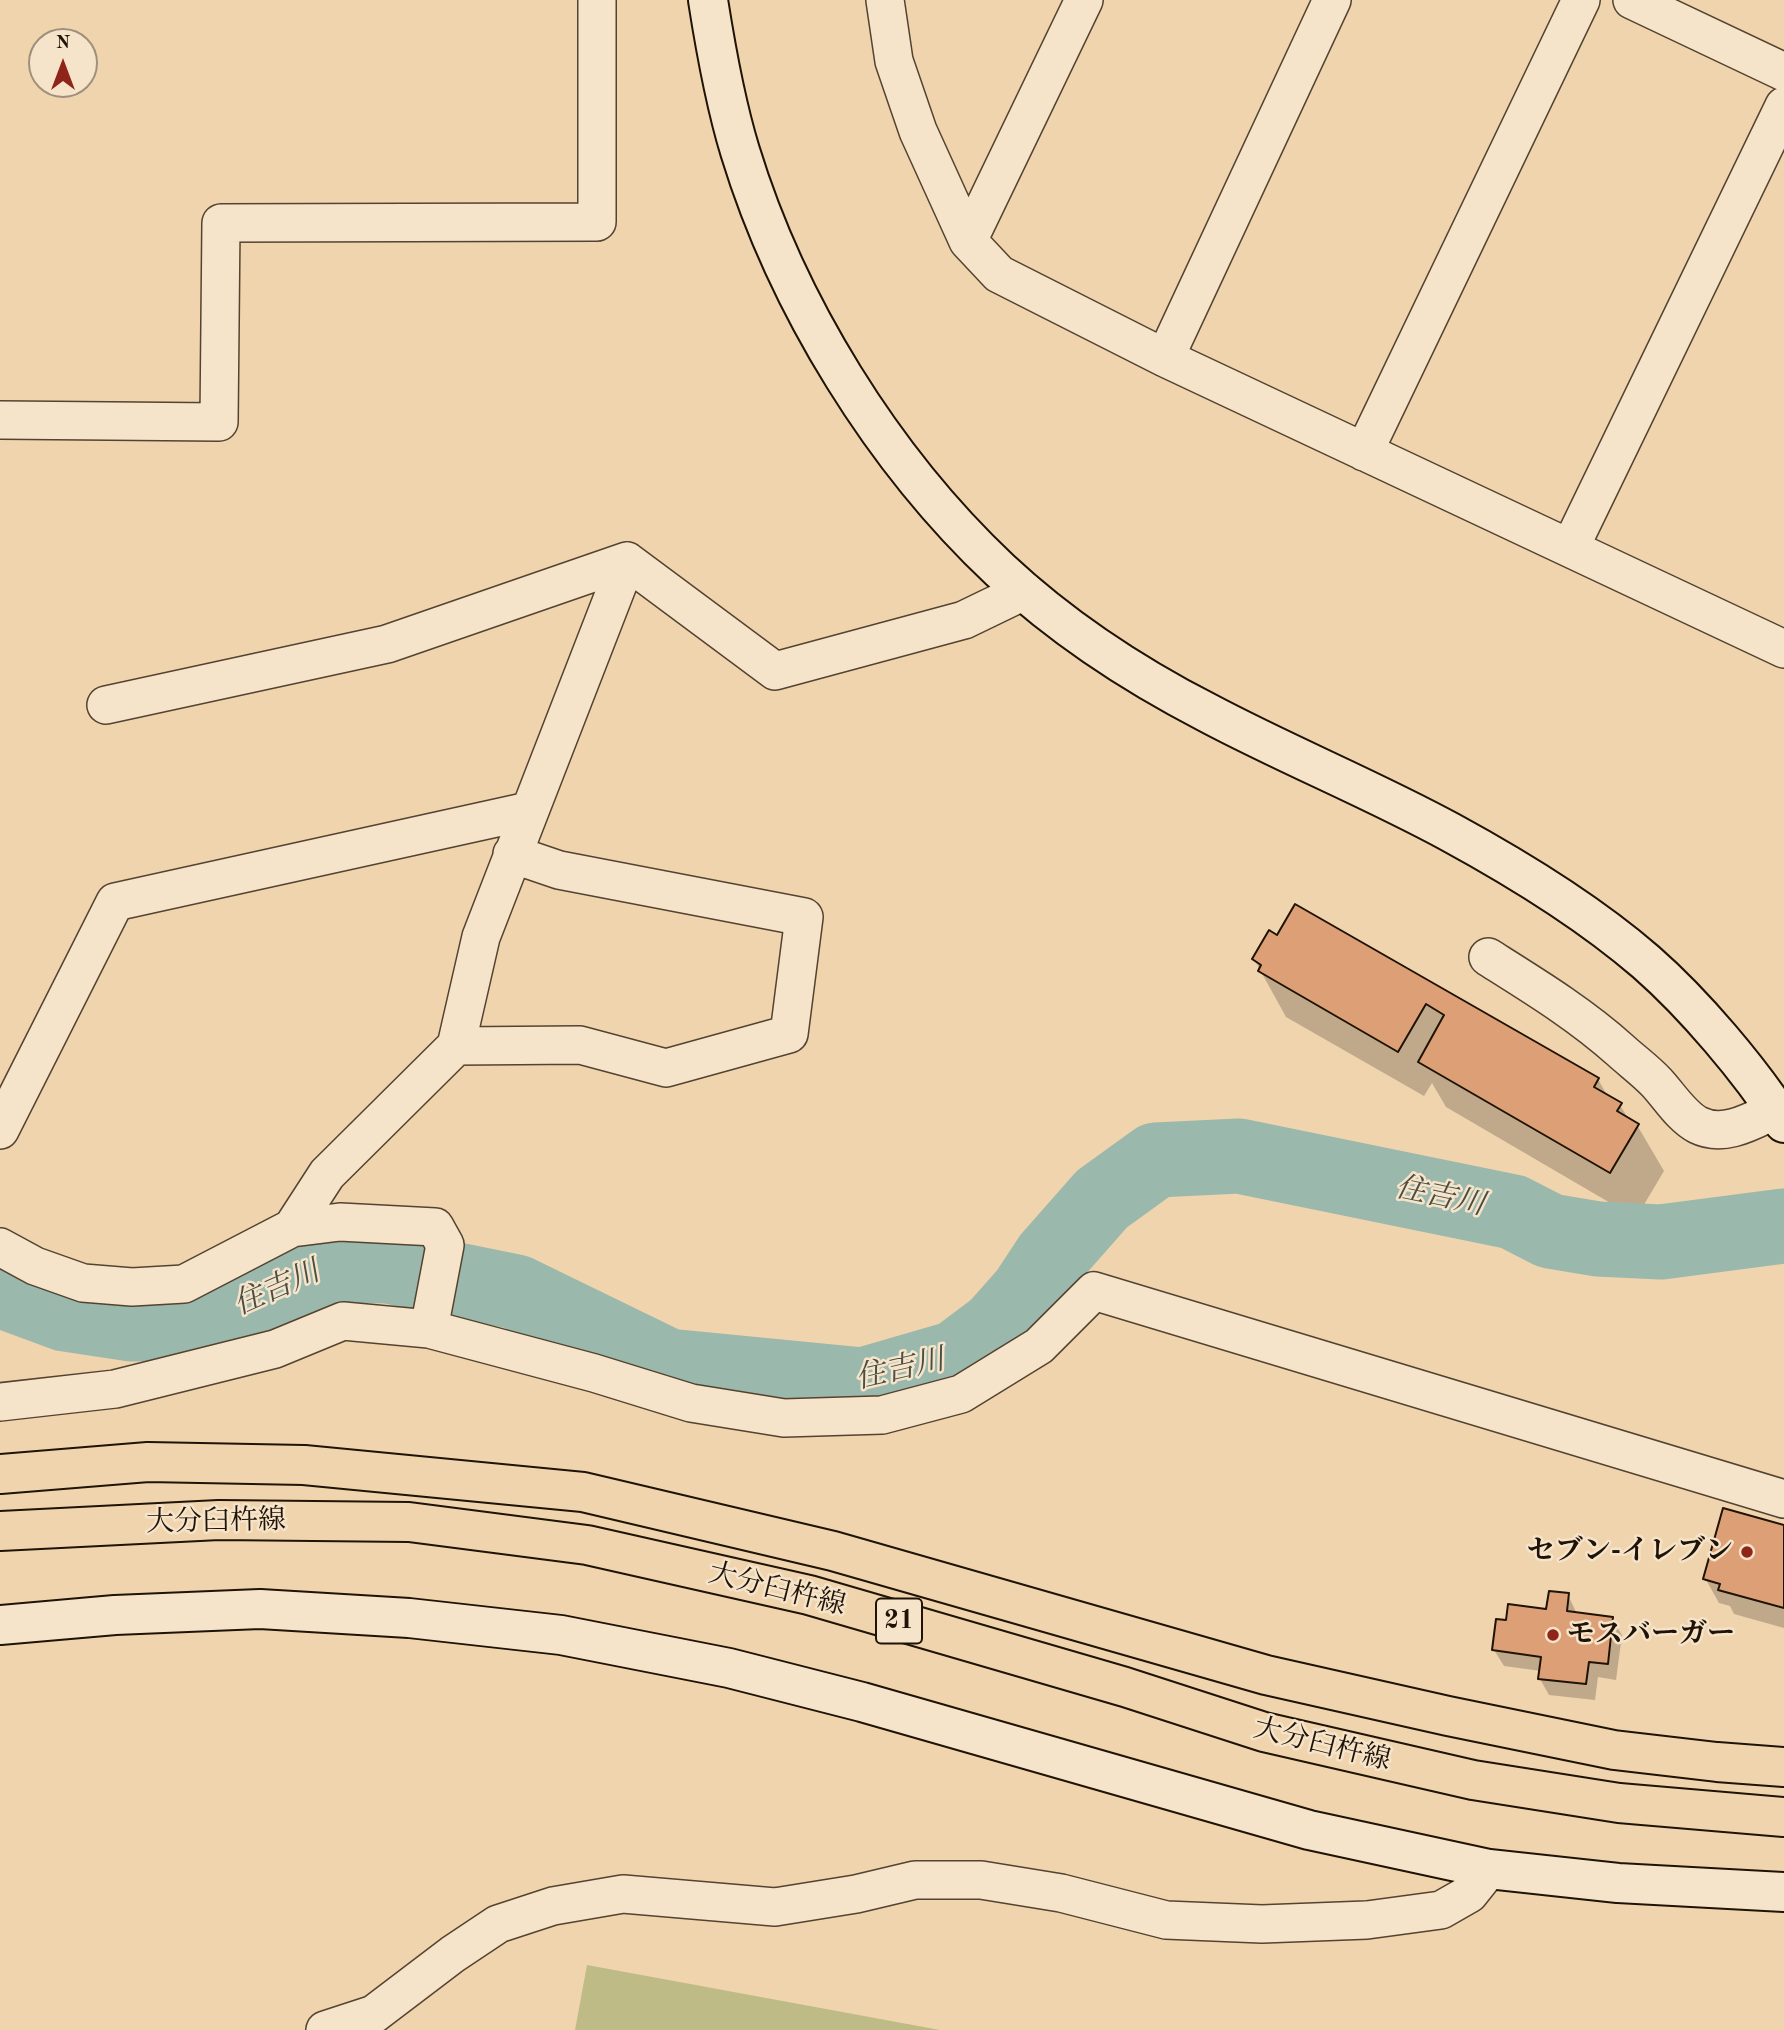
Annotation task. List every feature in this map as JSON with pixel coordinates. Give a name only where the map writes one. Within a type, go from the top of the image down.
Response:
[{"type":"main road","name":"大分臼杵線","points":[[0,1474],[148,1462],[304,1465],[583,1492],[833,1551],[1266,1675],[1568,1742],[1717,1762],[1784,1767]]},
{"type":"main road","name":"大分臼杵線","points":[[0,1531],[219,1520],[409,1522],[587,1545],[809,1595],[1125,1687],[1264,1732],[1472,1780],[1619,1803],[1784,1816]]},
{"type":"street","points":[[0,420],[219,422],[221,223],[597,222],[597,0]]},
{"type":"street","points":[[708,0],[727,106],[740,153],[780,257],[808,314],[862,404],[928,493],[968,539],[1024,591],[1110,655],[1192,705],[1446,829],[1552,892],[1648,964],[1725,1046],[1779,1116],[1732,1129],[1709,1129],[1698,1125],[1689,1119],[1654,1080],[1609,1040],[1556,1000],[1488,957]]},
{"type":"street","points":[[885,0],[894,61],[918,131],[968,241],[999,274],[1165,358],[1364,452],[1782,643]]},
{"type":"street","points":[[968,241],[1084,0]]},
{"type":"street","points":[[1165,358],[1332,0]]},
{"type":"street","points":[[1364,452],[1581,0]]},
{"type":"street","points":[[1632,0],[1784,72]]},
{"type":"street","points":[[1570,548],[1784,106]]},
{"type":"street","points":[[627,561],[775,671],[964,620],[1024,591]]},
{"type":"street","points":[[106,705],[387,644],[627,561]]},
{"type":"street","points":[[292,1228],[327,1174],[456,1046],[481,937],[627,561]]},
{"type":"street","points":[[0,1130],[115,902],[528,811]]},
{"type":"street","points":[[456,1046],[580,1045],[666,1068],[789,1034],[804,917],[559,870],[512,854]]},
{"type":"street","points":[[0,1247],[34,1266],[83,1283],[132,1287],[184,1284],[292,1228],[340,1222],[435,1227],[445,1245],[431,1316]]},
{"type":"street","points":[[0,1402],[115,1390],[275,1349],[343,1321],[431,1316],[594,1373],[691,1403],[784,1418],[883,1415],[961,1394],[1039,1346],[1094,1291],[1784,1499]]},
{"type":"street","points":[[0,1625],[115,1615],[260,1609],[409,1618],[561,1635],[729,1668],[862,1702],[1309,1830],[1489,1869],[1618,1883],[1784,1892]]},
{"type":"street","points":[[325,2030],[374,2014],[453,1954],[498,1924],[553,1906],[623,1894],[775,1907],[856,1894],[915,1880],[981,1880],[1061,1892],[1166,1920],[1275,1923],[1367,1920],[1441,1910],[1469,1894],[1489,1869]]},
{"type":"shaded area","points":[[587,1965],[940,2030],[575,2030]]},
{"type":"building","points":[[1295,904],[1599,1078],[1594,1087],[1622,1103],[1617,1111],[1639,1124],[1610,1173],[1418,1062],[1444,1015],[1426,1004],[1398,1052],[1258,971],[1261,965],[1252,959],[1269,930],[1277,935]]},
{"type":"building","name":"セブン-イレブン","points":[[1723,1508],[1784,1525],[1784,1608],[1718,1590],[1720,1584],[1703,1579]]},
{"type":"building","name":"モスバーガー","points":[[1549,1591],[1569,1593],[1567,1611],[1613,1617],[1608,1664],[1589,1662],[1586,1684],[1538,1679],[1541,1657],[1492,1650],[1496,1619],[1506,1620],[1508,1604],[1546,1609]]},
{"type":"waterway","name":"住吉川","points":[[0,1290],[65,1314],[131,1324],[192,1323],[229,1312],[332,1265],[388,1266],[516,1292],[668,1366],[863,1385],[956,1358],[996,1328],[1027,1293],[1050,1258],[1102,1199],[1156,1160],[1239,1156],[1513,1212],[1550,1231],[1598,1239],[1661,1242],[1784,1226]]},
{"type":"place","name":"セブン-イレブン","points":[[1747,1552]]},
{"type":"place","name":"モスバーガー","points":[[1553,1635]]}]
